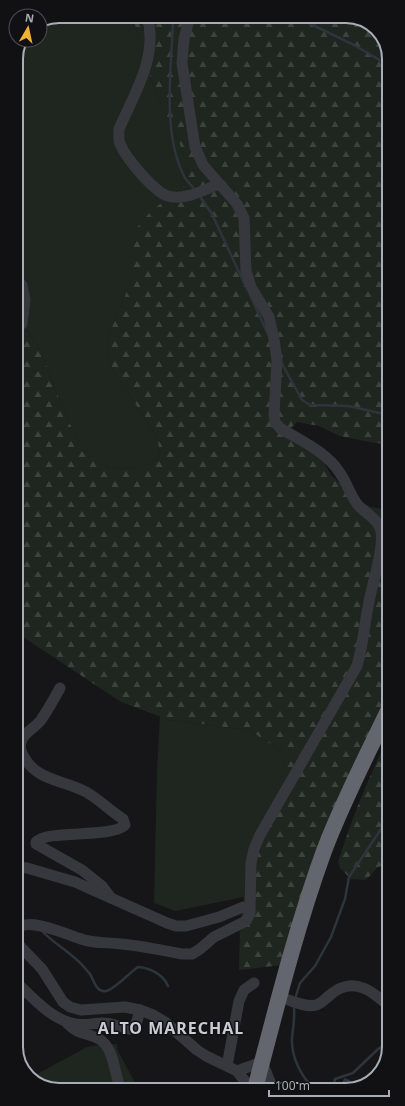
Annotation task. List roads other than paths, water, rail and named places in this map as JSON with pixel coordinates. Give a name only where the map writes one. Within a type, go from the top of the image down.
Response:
[{"type":"highway","points":[[257,1083],[297,934],[325,851],[347,795],[382,723]]},
{"type":"street","points":[[148,23],[150,40],[149,53],[140,82],[119,129],[118,137],[121,145],[125,153],[146,179],[158,191],[168,196],[179,197],[219,184]]},
{"type":"street","points":[[23,925],[34,924],[46,927],[88,942],[147,947],[182,954],[192,954],[214,937],[246,921],[250,913],[251,863],[257,842],[357,666],[362,648],[368,606],[381,545],[381,531],[375,519],[358,505],[350,493],[341,473],[332,462],[280,428],[275,422],[274,415],[277,360],[274,338],[269,316],[251,287],[246,271],[244,218],[237,204],[203,165],[195,147],[182,63],[184,39],[188,23]]},
{"type":"street","points":[[23,290],[25,300],[23,316]]},
{"type":"street","points":[[23,738],[41,720],[60,688]]},
{"type":"street","points":[[23,756],[27,763],[36,772],[50,780],[70,785],[86,792],[123,819],[125,825],[120,829],[54,836],[40,839],[36,842],[36,844],[88,874],[102,886],[112,900]]},
{"type":"street","points":[[23,868],[91,888],[112,900],[176,926],[186,926],[219,917],[243,907],[250,910]]},
{"type":"street","points":[[23,949],[42,969],[63,1002],[80,1010],[116,1007],[140,1010],[153,1015],[164,1022],[196,1050],[237,1071],[246,1083]]},
{"type":"street","points":[[227,1066],[239,1001],[244,990],[254,983]]},
{"type":"street","points":[[280,997],[308,1006],[314,1006],[319,1005],[338,988],[347,985],[364,988],[382,1000]]},
{"type":"street","points":[[23,989],[51,1013],[65,1021],[78,1032],[101,1040],[106,1045],[111,1055],[119,1083]]},
{"type":"street","points":[[65,1021],[77,1024],[109,1023],[130,1029],[136,1025],[140,1010]]},
{"type":"street","points":[[237,1071],[262,1062],[271,1083]]},
{"type":"water","points":[[344,1078],[350,1080],[349,1083],[343,1083]]},
{"type":"waterway","points":[[173,23],[170,81],[173,143],[185,178],[195,190]]},
{"type":"waterway","points":[[308,23],[354,45],[382,61]]},
{"type":"waterway","points":[[199,195],[212,214],[245,285]]},
{"type":"waterway","points":[[250,295],[268,334]]},
{"type":"waterway","points":[[281,362],[302,400],[310,405],[349,406],[382,414]]},
{"type":"waterway","points":[[296,996],[300,983],[315,966],[331,937],[345,899],[349,877],[382,828]]},
{"type":"waterway","points":[[41,930],[79,962],[90,974],[96,986],[100,990],[110,990],[138,967],[156,972],[163,978],[168,986]]},
{"type":"waterway","points":[[294,1007],[292,1038],[293,1052],[298,1066],[308,1083]]},
{"type":"waterway","points":[[334,1083],[335,1079],[353,1073],[382,1046]]},
{"type":"district","name":"ALTO MARECHAL","points":[[171,1028]]}]
